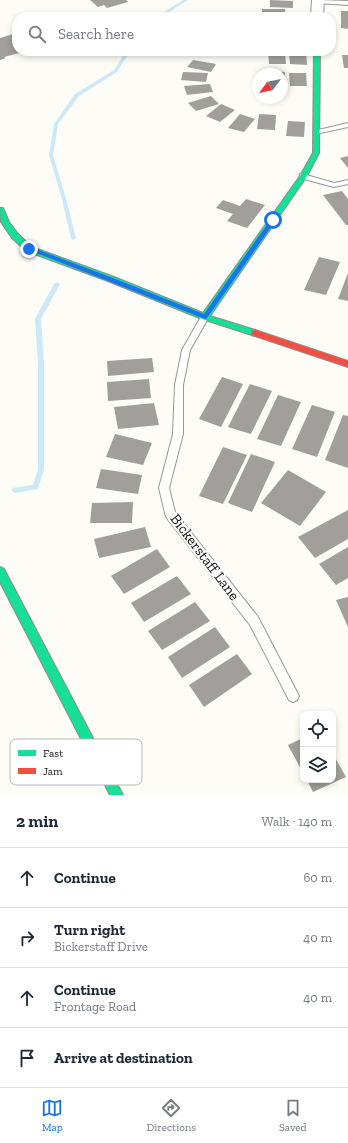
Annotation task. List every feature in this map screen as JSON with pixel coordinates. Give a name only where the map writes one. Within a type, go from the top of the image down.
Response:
[{"type":"main road","points":[[205,317],[303,176],[316,153],[316,56]]},
{"type":"main road","points":[[0,210],[5,222],[14,236],[29,249],[111,279],[205,317],[348,364]]},
{"type":"main road","points":[[0,572],[88,739]]},
{"type":"main road","points":[[112,785],[117,795]]},
{"type":"street","points":[[317,12],[318,1]]},
{"type":"lane","points":[[318,1],[348,3]]},
{"type":"lane","points":[[316,132],[348,125]]},
{"type":"lane","points":[[303,176],[334,185],[348,182]]},
{"type":"lane","name":"Bickerstaff Lane","points":[[205,317],[186,350],[179,384],[178,434],[164,488],[170,514],[254,622],[293,696]]},
{"type":"building","points":[[90,0],[126,0],[128,2],[107,8],[104,5],[98,7]]},
{"type":"building","points":[[270,0],[293,1],[293,8],[270,7]]},
{"type":"building","points":[[262,9],[285,9],[285,12],[262,12]]},
{"type":"building","points":[[341,11],[348,11],[348,29],[341,28]]},
{"type":"building","points":[[12,34],[12,55],[4,57],[6,58],[0,60],[0,38]]},
{"type":"building","points":[[342,55],[348,55],[348,68],[344,68]]},
{"type":"building","points":[[268,56],[285,56],[286,64],[269,64]]},
{"type":"building","points":[[289,56],[306,56],[307,65],[290,64]]},
{"type":"building","points":[[193,60],[216,64],[211,72],[187,67]]},
{"type":"building","points":[[183,72],[208,73],[206,82],[181,80]]},
{"type":"building","points":[[289,73],[306,73],[307,86],[290,86]]},
{"type":"building","points":[[210,84],[213,92],[187,95],[184,86]]},
{"type":"building","points":[[211,96],[219,104],[196,111],[188,103]]},
{"type":"building","points":[[221,104],[235,110],[220,122],[206,116]]},
{"type":"building","points":[[240,114],[255,119],[244,132],[228,128]]},
{"type":"building","points":[[259,114],[276,115],[275,130],[257,129]]},
{"type":"building","points":[[288,121],[305,122],[304,137],[286,136]]},
{"type":"building","points":[[348,156],[348,168],[340,158]]},
{"type":"building","points":[[342,191],[348,199],[348,225],[346,225],[323,195]]},
{"type":"building","points":[[246,199],[265,205],[247,228],[227,221],[233,214],[216,208],[223,200],[240,206]]},
{"type":"building","points":[[319,257],[340,262],[326,295],[304,290]]},
{"type":"building","points":[[348,273],[348,301],[338,299]]},
{"type":"building","points":[[152,358],[154,372],[108,376],[107,361]]},
{"type":"building","points":[[222,377],[243,384],[221,427],[199,419]]},
{"type":"building","points":[[149,379],[151,398],[108,401],[107,382]]},
{"type":"building","points":[[250,384],[272,391],[251,434],[228,427]]},
{"type":"building","points":[[278,395],[301,402],[281,446],[257,439]]},
{"type":"building","points":[[154,403],[159,425],[118,429],[114,407]]},
{"type":"building","points":[[312,405],[335,412],[317,457],[292,449]]},
{"type":"building","points":[[343,415],[348,416],[348,468],[325,460]]},
{"type":"building","points":[[115,434],[152,443],[143,465],[106,457]]},
{"type":"building","points":[[223,447],[247,455],[223,504],[199,496]]},
{"type":"building","points":[[251,454],[275,462],[252,512],[228,503]]},
{"type":"building","points":[[101,469],[142,475],[138,494],[96,488]]},
{"type":"building","points":[[288,470],[326,492],[300,526],[261,503]]},
{"type":"building","points":[[133,502],[132,523],[90,523],[92,503]]},
{"type":"building","points":[[348,510],[348,539],[315,558],[298,537]]},
{"type":"building","points":[[145,527],[151,547],[99,558],[94,539]]},
{"type":"building","points":[[348,547],[348,578],[336,585],[319,564]]},
{"type":"building","points":[[157,549],[170,567],[124,594],[111,576]]},
{"type":"building","points":[[177,576],[191,594],[144,622],[131,603]]},
{"type":"building","points":[[348,597],[348,627],[336,600]]},
{"type":"building","points":[[195,602],[210,621],[162,650],[148,631]]},
{"type":"building","points":[[215,627],[230,647],[182,678],[168,657]]},
{"type":"building","points":[[237,654],[252,674],[204,707],[189,685]]},
{"type":"building","points":[[300,739],[300,767],[288,745]]},
{"type":"building","points":[[336,759],[346,777],[336,782]]},
{"type":"building","points":[[308,783],[333,783],[313,792]]},
{"type":"waterway","points":[[166,12],[186,0]]},
{"type":"waterway","points":[[73,238],[64,199],[51,155],[56,124],[77,95],[116,71],[125,56]]},
{"type":"waterway","points":[[15,490],[36,487],[41,469],[41,363],[38,319],[57,284]]},
{"type":"traffic: fast","points":[[205,317],[303,176],[316,153],[317,56]]},
{"type":"traffic: fast","points":[[0,210],[5,222],[15,236],[29,249],[111,279],[205,317],[255,333]]},
{"type":"traffic: fast","points":[[0,572],[88,739]]},
{"type":"traffic: fast","points":[[112,785],[117,795]]},
{"type":"traffic: jam","points":[[255,333],[348,364]]},
{"type":"route","points":[[29,249],[111,279],[205,317],[273,220]]}]
